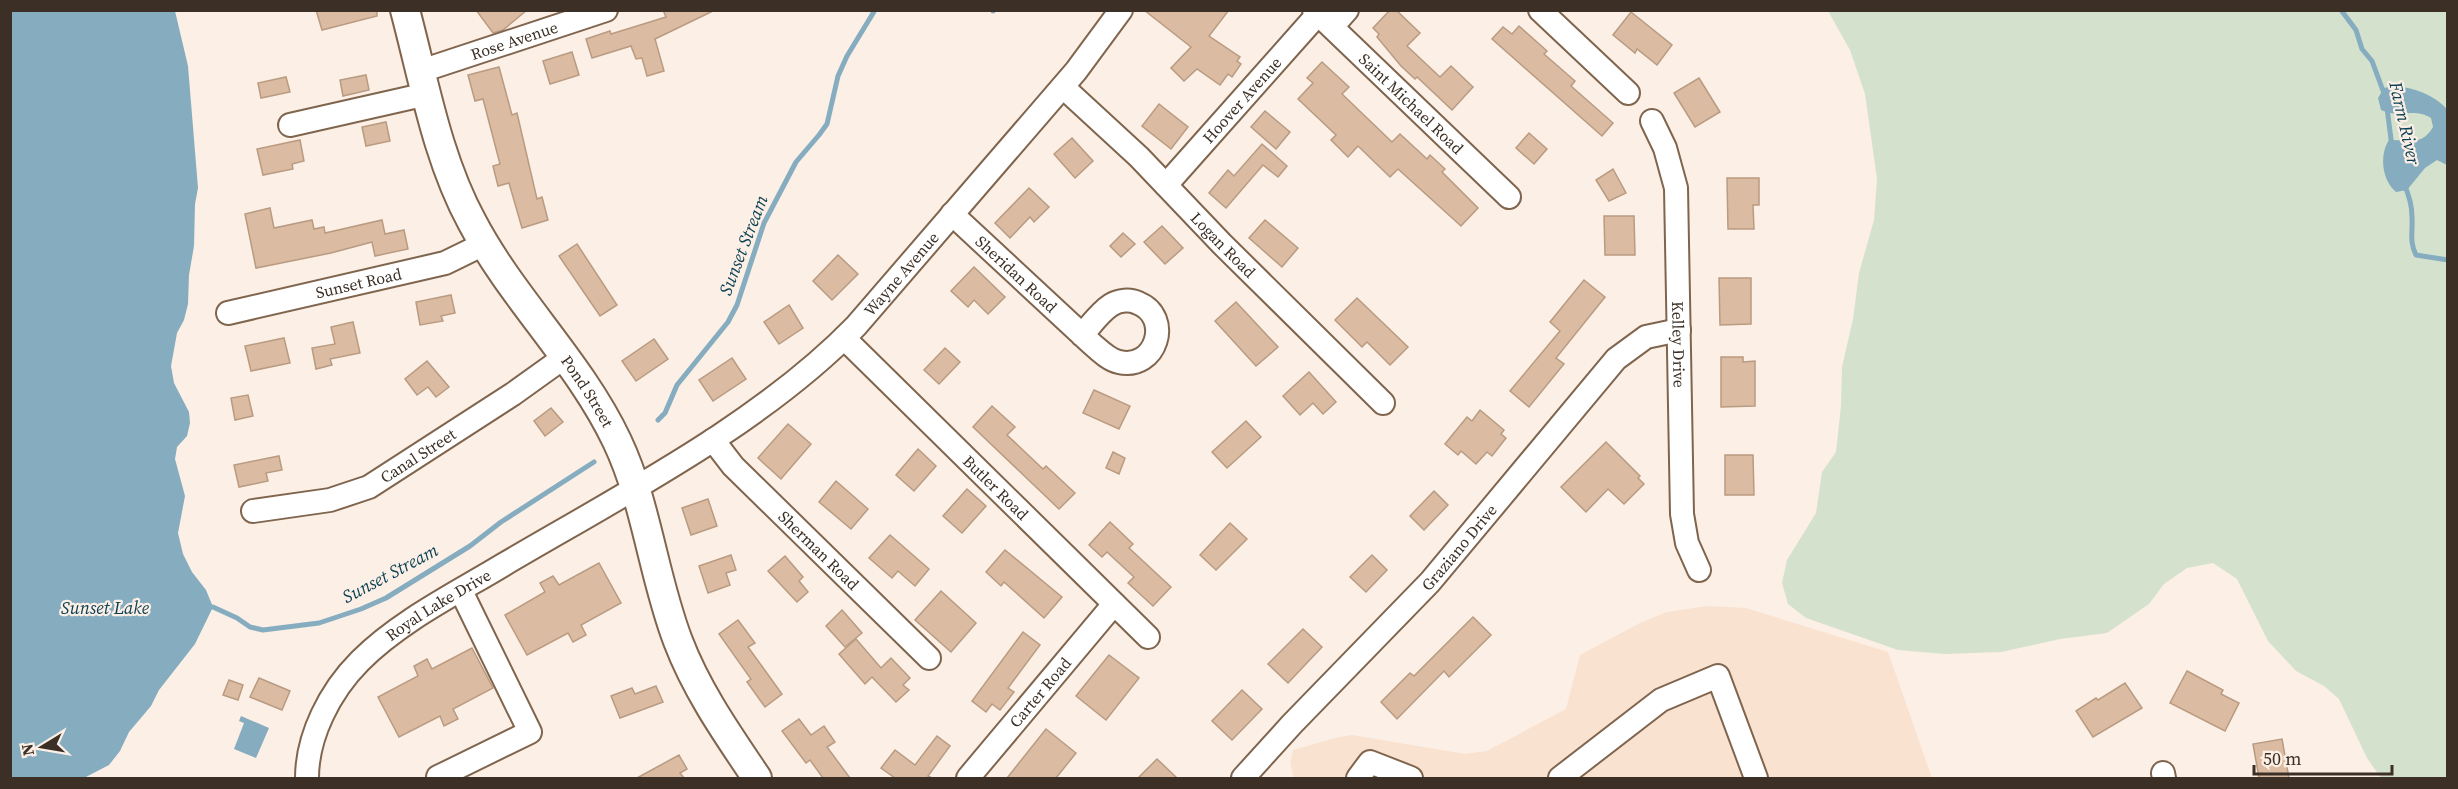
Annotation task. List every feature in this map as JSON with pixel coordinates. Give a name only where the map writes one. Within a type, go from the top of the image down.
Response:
[{"type":"main road","name":"Pond Street","points":[[405,10],[452,177],[471,222],[519,295],[588,387],[609,424],[634,487],[678,642],[716,716],[757,778]]},
{"type":"street","name":"Rose Avenue","points":[[290,125],[424,82],[606,10]]},
{"type":"street","name":"Wayne Avenue","points":[[634,487],[713,440],[765,403],[844,338],[1063,87],[1101,40],[1121,10]]},
{"type":"street","name":"Hoover Avenue","points":[[1166,185],[1321,17],[1347,10]]},
{"type":"street","points":[[1540,10],[1628,93]]},
{"type":"street","name":"Saint Michael Road","points":[[1321,17],[1509,197]]},
{"type":"street","name":"Logan Road","points":[[1063,87],[1166,185],[1222,244],[1383,403]]},
{"type":"street","name":"Kelley Drive","points":[[1652,121],[1665,148],[1676,188],[1682,514],[1687,543],[1698,570]]},
{"type":"street","name":"Sheridan Road","points":[[952,214],[1082,335]]},
{"type":"street","name":"Sunset Road","points":[[228,313],[436,266],[454,260],[484,244]]},
{"type":"street","name":"Graziano Drive","points":[[1243,778],[1292,724],[1430,582],[1616,359],[1646,337],[1679,330]]},
{"type":"street","name":"Butler Road","points":[[844,338],[1148,637]]},
{"type":"street","name":"Canal Street","points":[[253,511],[336,499],[369,487],[513,394],[566,356]]},
{"type":"street","name":"Sherman Road","points":[[713,440],[733,466],[928,658]]},
{"type":"street","name":"Royal Lake Drive","points":[[307,778],[316,730],[331,700],[349,674],[369,652],[394,633],[461,591],[634,487]]},
{"type":"street","points":[[438,777],[530,732],[461,591]]},
{"type":"street","name":"Carter Road","points":[[968,778],[1114,604]]},
{"type":"street","points":[[1560,778],[1661,700],[1718,676],[1756,778]]},
{"type":"street","points":[[1358,778],[1370,762],[1411,778]]},
{"type":"shaded area","points":[[1708,606],[1746,608],[1888,652],[1932,778],[1294,778],[1290,763],[1293,750],[1352,735],[1465,754],[1487,751],[1566,709],[1580,655],[1640,623],[1667,612]]},
{"type":"green space","points":[[1828,11],[2447,11],[2447,778],[2381,778],[2367,758],[2339,699],[2324,686],[2296,671],[2268,641],[2237,579],[2213,563],[2187,568],[2164,584],[2149,604],[2107,633],[2060,639],[2001,652],[1945,654],[1898,650],[1806,618],[1788,604],[1782,583],[1787,560],[1816,513],[1822,472],[1836,452],[1842,367],[1853,319],[1859,273],[1874,220],[1877,179],[1865,94],[1850,50]]},
{"type":"water","name":"Sunset Lake","points":[[10,11],[175,11],[188,66],[198,188],[188,304],[184,320],[177,333],[171,366],[174,383],[189,412],[190,423],[187,436],[177,447],[175,459],[185,496],[178,533],[183,554],[192,572],[206,590],[213,607],[195,644],[159,690],[151,706],[129,732],[120,751],[109,765],[84,778],[11,778]]},
{"type":"water","points":[[2394,86],[2423,93],[2448,110],[2447,165],[2437,160],[2425,168],[2407,190],[2396,192],[2391,187],[2383,167],[2384,153],[2389,140],[2419,140],[2433,127],[2431,118],[2418,113],[2394,113],[2381,110],[2378,98],[2384,88]]},
{"type":"water","points":[[241,716],[269,728],[256,758],[234,749],[244,723],[239,721]]},
{"type":"building","points":[[316,10],[377,10],[377,16],[322,30]]},
{"type":"building","points":[[476,10],[527,10],[503,30],[493,33]]},
{"type":"building","points":[[663,10],[715,10],[655,39],[664,71],[647,76],[642,58],[636,59],[631,46],[592,58],[586,39],[610,31],[611,34],[666,17]]},
{"type":"building","points":[[1144,10],[1229,10],[1209,36],[1240,57],[1237,61],[1241,64],[1232,77],[1228,74],[1220,85],[1197,69],[1184,81],[1171,68],[1191,47]]},
{"type":"building","points":[[1390,10],[1396,10],[1420,33],[1407,46],[1440,77],[1451,66],[1473,87],[1452,110],[1417,77],[1415,79],[1401,66],[1377,37],[1379,34],[1373,28]]},
{"type":"building","points":[[1631,12],[1672,45],[1657,65],[1637,49],[1635,53],[1613,35]]},
{"type":"building","points":[[1519,26],[1547,51],[1544,54],[1575,81],[1571,86],[1613,123],[1602,136],[1492,39],[1503,27],[1512,34]]},
{"type":"building","points":[[572,52],[579,75],[550,84],[543,61]]},
{"type":"building","points":[[1322,62],[1349,87],[1342,94],[1392,142],[1400,134],[1427,159],[1430,155],[1445,169],[1442,172],[1478,208],[1461,226],[1398,169],[1390,177],[1358,146],[1348,157],[1331,140],[1336,135],[1298,99],[1313,83],[1307,78]]},
{"type":"building","points":[[499,67],[512,115],[517,113],[537,199],[542,197],[548,220],[522,228],[509,183],[498,186],[493,166],[500,164],[483,99],[475,101],[468,75]]},
{"type":"building","points":[[366,75],[369,90],[343,96],[340,80]]},
{"type":"building","points":[[286,77],[290,92],[261,98],[258,83]]},
{"type":"building","points":[[1699,78],[1720,112],[1695,127],[1674,93]]},
{"type":"building","points":[[1159,104],[1188,127],[1171,149],[1142,126]]},
{"type":"building","points":[[1265,111],[1290,132],[1276,149],[1251,127]]},
{"type":"building","points":[[386,122],[390,141],[366,146],[362,127]]},
{"type":"building","points":[[1529,133],[1547,149],[1534,164],[1516,148]]},
{"type":"building","points":[[1072,138],[1093,161],[1075,178],[1054,154]]},
{"type":"building","points":[[300,140],[304,161],[292,164],[293,169],[263,175],[257,149]]},
{"type":"building","points":[[1262,144],[1287,166],[1278,177],[1263,165],[1226,208],[1209,193],[1228,170],[1234,176]]},
{"type":"building","points":[[1613,169],[1626,193],[1609,201],[1596,180]]},
{"type":"building","points":[[1727,178],[1759,178],[1759,205],[1753,205],[1754,229],[1728,229]]},
{"type":"building","points":[[1029,188],[1049,207],[1034,222],[1030,217],[1010,238],[995,223]]},
{"type":"building","points":[[270,208],[274,228],[312,220],[314,229],[324,227],[325,233],[382,220],[385,234],[404,230],[408,249],[375,256],[372,242],[256,268],[245,214]]},
{"type":"building","points":[[1604,216],[1634,216],[1635,255],[1605,255]]},
{"type":"building","points":[[1265,220],[1298,248],[1282,267],[1249,238]]},
{"type":"building","points":[[1162,226],[1183,248],[1165,264],[1144,242]]},
{"type":"building","points":[[1123,233],[1135,244],[1121,257],[1110,246]]},
{"type":"building","points":[[577,244],[617,305],[600,316],[559,256]]},
{"type":"building","points":[[838,255],[858,274],[832,300],[813,281]]},
{"type":"building","points":[[974,267],[1005,297],[988,314],[974,300],[968,307],[951,291]]},
{"type":"building","points":[[1719,278],[1751,278],[1751,324],[1720,325]]},
{"type":"building","points":[[1584,280],[1605,297],[1556,358],[1564,364],[1529,407],[1510,391],[1560,331],[1550,322]]},
{"type":"building","points":[[451,295],[455,313],[441,316],[443,321],[420,325],[416,302]]},
{"type":"building","points":[[1357,298],[1408,347],[1390,365],[1367,342],[1362,347],[1335,320]]},
{"type":"building","points":[[1236,302],[1278,347],[1256,366],[1215,321]]},
{"type":"building","points":[[789,305],[803,328],[779,344],[764,322]]},
{"type":"building","points":[[353,322],[360,353],[330,359],[332,365],[316,369],[312,348],[335,344],[331,327]]},
{"type":"building","points":[[284,338],[290,363],[251,371],[245,346]]},
{"type":"building","points":[[654,339],[668,359],[636,381],[622,361]]},
{"type":"building","points":[[945,348],[960,362],[939,384],[924,370]]},
{"type":"building","points":[[1721,357],[1743,357],[1743,362],[1755,361],[1755,406],[1721,407]]},
{"type":"building","points":[[732,358],[746,379],[713,401],[699,380]]},
{"type":"building","points":[[427,361],[449,387],[436,397],[428,387],[417,395],[405,379]]},
{"type":"building","points":[[1309,372],[1336,402],[1323,414],[1313,403],[1300,415],[1283,396]]},
{"type":"building","points":[[1094,390],[1130,406],[1119,429],[1083,413]]},
{"type":"building","points":[[248,395],[253,416],[235,420],[231,398]]},
{"type":"building","points":[[992,406],[1015,427],[1007,435],[1043,469],[1046,466],[1075,493],[1059,509],[973,427]]},
{"type":"building","points":[[551,408],[563,422],[545,436],[534,421]]},
{"type":"building","points":[[1480,410],[1504,430],[1501,434],[1506,438],[1492,456],[1487,452],[1476,464],[1461,451],[1458,455],[1445,444],[1467,417],[1472,421]]},
{"type":"building","points":[[1246,421],[1261,437],[1227,468],[1212,452]]},
{"type":"building","points":[[788,424],[811,444],[781,479],[758,458]]},
{"type":"building","points":[[1606,442],[1640,476],[1638,478],[1644,484],[1624,504],[1608,489],[1586,512],[1561,487]]},
{"type":"building","points":[[918,449],[936,466],[914,491],[896,475]]},
{"type":"building","points":[[1113,452],[1125,458],[1119,474],[1106,468]]},
{"type":"building","points":[[1725,455],[1753,455],[1754,495],[1725,495]]},
{"type":"building","points":[[279,456],[282,470],[266,473],[268,481],[239,487],[234,465]]},
{"type":"building","points":[[836,481],[868,509],[851,529],[819,502]]},
{"type":"building","points":[[967,489],[986,506],[962,533],[943,516]]},
{"type":"building","points":[[1434,491],[1448,505],[1424,530],[1410,516]]},
{"type":"building","points":[[708,499],[717,526],[691,535],[682,508]]},
{"type":"building","points":[[1110,522],[1133,544],[1129,548],[1171,587],[1153,606],[1128,583],[1134,577],[1107,552],[1102,557],[1089,545]]},
{"type":"building","points":[[1230,523],[1247,539],[1216,570],[1200,555]]},
{"type":"building","points":[[890,535],[929,569],[915,586],[898,571],[892,578],[869,558]]},
{"type":"building","points":[[1005,550],[1062,597],[1044,618],[1004,582],[1001,586],[986,572]]},
{"type":"building","points":[[731,555],[736,570],[726,573],[730,585],[708,593],[699,566]]},
{"type":"building","points":[[1372,555],[1387,570],[1366,592],[1350,577]]},
{"type":"building","points":[[785,556],[803,577],[799,581],[808,592],[797,602],[768,571]]},
{"type":"building","points":[[599,563],[621,603],[581,625],[586,635],[573,642],[568,633],[527,655],[505,615],[545,592],[540,583],[553,576],[559,585]]},
{"type":"building","points":[[941,591],[976,623],[951,652],[915,620]]},
{"type":"building","points":[[842,610],[862,633],[845,647],[826,626]]},
{"type":"building","points":[[1473,617],[1491,635],[1449,677],[1444,671],[1397,719],[1381,702],[1410,673],[1414,676]]},
{"type":"building","points":[[738,620],[755,643],[748,647],[782,694],[765,707],[747,682],[751,679],[719,634]]},
{"type":"building","points":[[1303,629],[1322,647],[1288,683],[1268,664]]},
{"type":"building","points":[[1023,632],[1040,645],[1008,688],[1014,692],[1000,710],[992,704],[986,712],[972,701]]},
{"type":"building","points":[[856,639],[881,668],[891,658],[910,678],[903,685],[909,690],[896,702],[872,677],[865,684],[839,654]]},
{"type":"building","points":[[472,648],[493,688],[453,709],[458,719],[444,726],[440,716],[399,737],[378,697],[418,676],[414,666],[427,659],[432,669]]},
{"type":"building","points":[[1109,655],[1139,678],[1106,720],[1076,696]]},
{"type":"building","points":[[2187,671],[2223,690],[2221,694],[2239,703],[2225,731],[2170,703]]},
{"type":"building","points":[[259,678],[290,691],[282,710],[250,697]]},
{"type":"building","points":[[229,680],[243,685],[238,700],[223,695]]},
{"type":"building","points":[[2125,683],[2142,708],[2093,737],[2076,711]]},
{"type":"building","points":[[656,686],[663,702],[620,718],[611,696],[632,688],[635,694]]},
{"type":"building","points":[[1242,690],[1262,709],[1232,740],[1212,721]]},
{"type":"building","points":[[799,719],[811,735],[824,726],[835,742],[827,747],[850,778],[823,778],[810,760],[806,763],[782,731]]},
{"type":"building","points":[[1046,729],[1076,753],[1056,778],[1007,778]]},
{"type":"building","points":[[937,736],[950,746],[928,776],[932,778],[895,778],[881,768],[895,750],[915,765]]},
{"type":"building","points":[[2282,739],[2289,778],[2259,778],[2253,744]]},
{"type":"building","points":[[679,755],[687,769],[680,773],[684,778],[637,778]]},
{"type":"building","points":[[1157,759],[1177,778],[1138,778]]},
{"type":"waterway","name":"Sunset Stream","points":[[658,420],[665,413],[677,385],[728,322],[737,305],[764,223],[796,162],[827,124],[838,76],[847,56],[875,10]]},
{"type":"waterway","name":"Farm River","points":[[2341,10],[2356,30],[2362,49],[2372,61],[2385,96]]},
{"type":"waterway","name":"Farm River","points":[[2387,108],[2392,147]]},
{"type":"waterway","name":"Farm River","points":[[2404,184],[2411,204],[2412,241],[2416,255],[2448,260]]},
{"type":"waterway","name":"Sunset Stream","points":[[213,607],[250,627],[263,630],[319,623],[361,609],[386,598],[470,546],[501,522],[594,462]]}]
